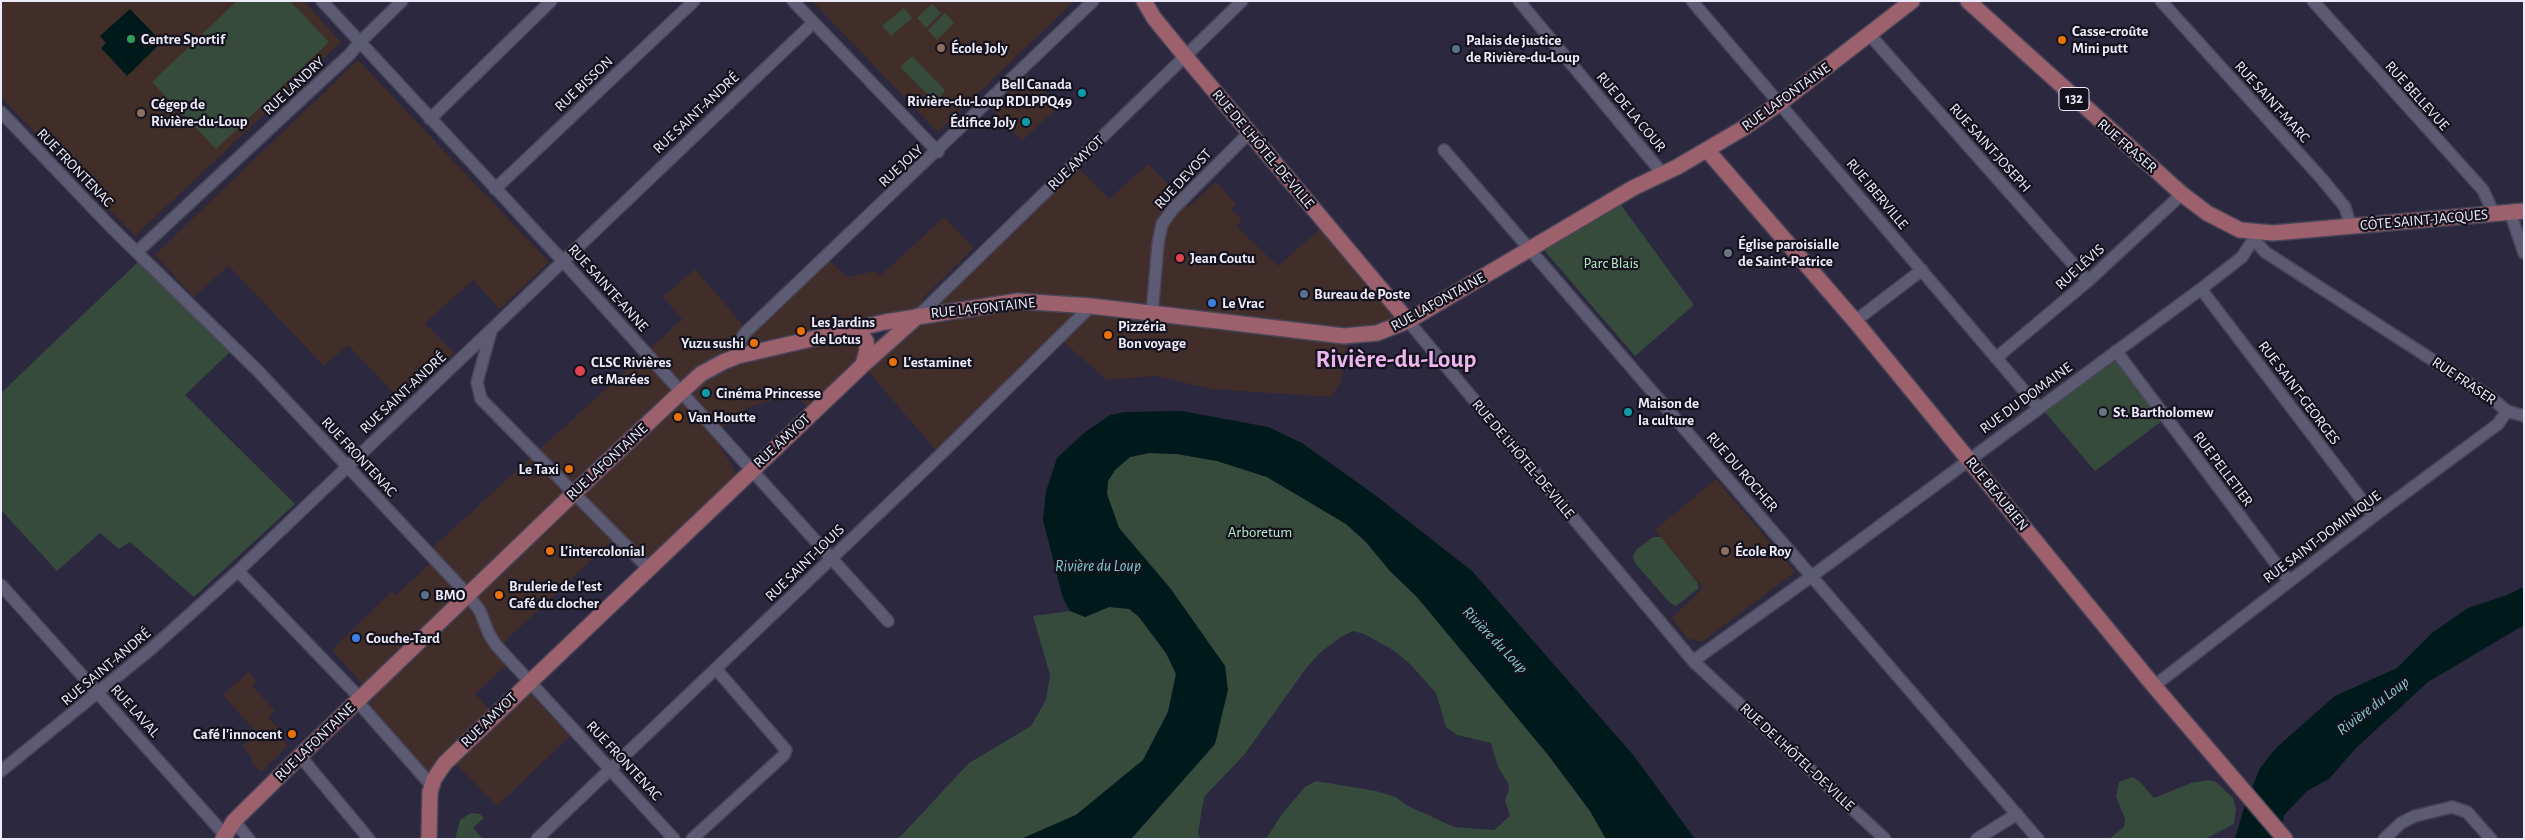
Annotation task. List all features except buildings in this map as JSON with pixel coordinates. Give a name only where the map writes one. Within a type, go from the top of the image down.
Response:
[{"type":"main road","points":[[1135,1],[1154,18]]},
{"type":"main road","points":[[1144,1],[1154,18]]},
{"type":"main road","name":"RUE LAFONTAINE","points":[[221,836],[358,699],[680,393],[709,369],[738,356],[851,329],[919,315],[1018,301],[1091,306],[1344,336],[1377,334],[1408,322],[1632,188],[1707,150],[1780,103],[1912,1]]},
{"type":"main road","name":"RUE FRASER","points":[[1968,1],[2182,194],[2207,213],[2240,230],[2254,240]]},
{"type":"main road","name":"RUE DE L'HÔTEL-DE-VILLE","points":[[1154,18],[1408,322]]},
{"type":"main road","name":"RUE BEAUBIEN","points":[[1707,150],[1856,321],[2154,686],[2285,839]]},
{"type":"main road","name":"CÔTE SAINT-JACQUES","points":[[2254,240],[2325,229],[2517,212]]},
{"type":"main road","name":"RUE AMYOT","points":[[429,839],[429,804],[432,786],[445,763],[529,680],[650,570],[751,471],[919,315]]},
{"type":"main road","points":[[851,329],[860,332],[866,342],[867,350],[863,365]]},
{"type":"street","name":"RUE SAINTE-ANNE","points":[[322,1],[562,260],[680,393],[888,621]]},
{"type":"street","name":"RUE LANDRY","points":[[138,251],[350,54],[402,1]]},
{"type":"street","points":[[430,119],[551,1]]},
{"type":"street","name":"RUE BISSON","points":[[495,188],[694,1]]},
{"type":"street","points":[[793,1],[938,152]]},
{"type":"street","name":"RUE JOLY","points":[[738,356],[740,341],[763,316],[938,152],[1093,1]]},
{"type":"street","name":"RUE AMYOT","points":[[919,315],[1242,1]]},
{"type":"street","name":"RUE DE LA COUR","points":[[1520,1],[1662,173]]},
{"type":"street","name":"RUE IBERVILLE","points":[[1692,1],[2038,407]]},
{"type":"street","name":"RUE SAINT-MARC","points":[[2161,1],[2322,179],[2345,208],[2351,227]]},
{"type":"street","name":"RUE BELLEVUE","points":[[2312,1],[2483,190],[2490,200],[2494,214]]},
{"type":"street","name":"RUE SAINT-ANDRÉ","points":[[1,771],[99,693],[238,571],[548,277],[562,260],[813,23]]},
{"type":"street","name":"RUE SAINT-JOSEPH","points":[[1869,34],[2088,281]]},
{"type":"street","name":"RUE FRONTENAC","points":[[1,112],[110,226],[138,251],[258,371],[468,595],[480,611],[492,640],[674,839]]},
{"type":"street","name":"RUE DEVOST","points":[[1152,314],[1158,244],[1162,224],[1173,209],[1249,133]]},
{"type":"street","name":"RUE DU ROCHER","points":[[1444,150],[2038,839]]},
{"type":"street","name":"RUE LÉVIS","points":[[1996,358],[2088,281],[2182,194]]},
{"type":"street","points":[[2517,212],[2524,253]]},
{"type":"street","name":"RUE DU DOMAINE","points":[[1693,661],[1812,576],[2201,288],[2242,257],[2254,240]]},
{"type":"street","name":"RUE FRASER","points":[[2254,240],[2265,252],[2490,397],[2507,411],[2524,416]]},
{"type":"street","points":[[1856,321],[1922,270]]},
{"type":"street","name":"RUE SAINT-GEORGES","points":[[2201,288],[2374,516]]},
{"type":"street","name":"RUE SAINT-LOUIS","points":[[537,839],[831,560],[1091,306]]},
{"type":"street","name":"RUE DE L'HÔTEL-DE-VILLE","points":[[1408,322],[1693,661],[1885,839]]},
{"type":"street","points":[[492,329],[477,382],[479,394],[488,408],[650,570]]},
{"type":"street","name":"RUE PELLETIER","points":[[2116,350],[2289,581]]},
{"type":"street","name":"RUE SAINT-DOMINIQUE","points":[[2154,686],[2374,516],[2498,424],[2507,411]]},
{"type":"street","points":[[238,571],[358,699],[432,786]]},
{"type":"street","name":"RUE LAVAL","points":[[1,584],[99,693],[221,836]]},
{"type":"street","points":[[692,839],[784,755],[786,750],[716,669]]},
{"type":"street","points":[[300,756],[369,839]]},
{"type":"street","points":[[2384,839],[2401,823],[2415,816],[2452,807],[2467,812],[2491,839]]},
{"type":"street","points":[[1977,839],[2017,814]]},
{"type":"street","points":[[234,821],[250,839]]},
{"type":"shaded area","name":"Cégep de Rivière-du-Loup","points":[[1,1],[304,1],[341,42],[135,236],[1,97]]},
{"type":"shaded area","name":"École Joly","points":[[812,1],[1074,1],[938,132]]},
{"type":"shaded area","points":[[358,60],[549,262],[500,309],[473,280],[425,323],[454,353],[402,402],[348,345],[324,366],[188,223]]},
{"type":"shaded area","points":[[1028,75],[1058,107],[1022,141],[992,109]]},
{"type":"shaded area","points":[[1148,164],[1189,206],[1216,182],[1236,204],[1231,210],[1242,219],[1237,227],[1278,266],[1322,227],[1397,319],[1375,329],[1350,330],[1341,381],[1331,397],[1211,389],[1156,376],[1107,380],[1059,338],[940,455],[867,370],[917,325],[947,317],[953,319],[1012,310],[1011,295],[941,305],[941,302],[1079,168],[1109,199]]},
{"type":"shaded area","points":[[944,217],[974,248],[925,296],[917,309],[795,334],[766,341],[761,345],[741,351],[745,341],[830,261],[847,277],[875,271],[880,276]]},
{"type":"shaded area","points":[[188,223],[228,266],[194,297],[155,255]]},
{"type":"shaded area","points":[[695,269],[743,325],[734,339],[733,352],[718,354],[684,380],[710,379],[746,361],[852,335],[862,345],[858,358],[807,408],[797,394],[756,405],[746,409],[713,435],[737,474],[747,486],[654,574],[617,536],[501,645],[506,665],[475,694],[490,710],[444,753],[428,772],[369,704],[375,698],[332,650],[392,591],[396,595],[439,555],[432,548],[682,319],[663,297]]},
{"type":"shaded area","name":"École Roy","points":[[1716,479],[1795,572],[1702,642],[1687,638],[1672,618],[1703,588],[1655,530]]},
{"type":"shaded area","points":[[248,672],[256,681],[252,686],[275,711],[268,717],[281,731],[278,734],[288,746],[261,772],[252,763],[252,758],[242,746],[256,732],[223,695]]},
{"type":"shaded area","points":[[530,693],[570,736],[497,806],[456,764]]},
{"type":"green space","points":[[237,1],[290,1],[329,42],[216,149],[152,82]]},
{"type":"green space","points":[[932,4],[941,13],[926,28],[917,18]]},
{"type":"green space","points":[[904,8],[912,18],[891,36],[882,26]]},
{"type":"green space","points":[[945,13],[954,23],[937,40],[928,30]]},
{"type":"green space","points":[[912,56],[945,90],[936,103],[900,67]]},
{"type":"green space","name":"Parc Blais","points":[[1621,205],[1694,305],[1635,356],[1544,250]]},
{"type":"green space","points":[[139,261],[230,352],[185,395],[295,504],[194,597],[130,542],[119,549],[100,533],[57,571],[1,510],[1,393]]},
{"type":"green space","points":[[2117,355],[2166,418],[2095,471],[2044,411]]},
{"type":"green space","name":"Arboretum","points":[[1149,453],[1177,454],[1217,461],[1267,477],[1346,524],[1366,542],[1390,571],[1417,597],[1549,756],[1590,811],[1606,839],[1266,839],[1282,814],[1305,787],[1316,781],[1376,791],[1396,797],[1406,805],[1454,827],[1494,830],[1510,816],[1505,800],[1509,790],[1508,783],[1498,767],[1491,743],[1457,735],[1446,727],[1436,693],[1410,664],[1393,650],[1364,634],[1353,631],[1322,651],[1307,667],[1244,755],[1204,797],[1198,833],[1200,838],[1207,839],[1131,839],[1215,744],[1225,666],[1170,588],[1119,528],[1107,494],[1108,481],[1115,470],[1130,457]]},
{"type":"green space","points":[[1653,537],[1661,537],[1697,582],[1699,588],[1676,606],[1670,603],[1635,563],[1633,556],[1637,549]]},
{"type":"green space","points":[[1108,607],[1129,608],[1139,617],[1166,653],[1176,674],[1168,712],[1143,760],[1076,815],[1021,839],[895,839],[901,836],[969,763],[1031,726],[1046,700],[1050,675],[1033,616],[1070,611],[1085,617]]},
{"type":"green space","points":[[2132,777],[2139,781],[2154,798],[2191,783],[2209,780],[2216,782],[2233,798],[2236,809],[2234,824],[2205,839],[2109,839],[2124,827],[2125,819],[2116,796],[2119,782]]},
{"type":"green space","points":[[471,813],[480,814],[484,818],[473,828],[483,839],[455,839],[460,820]]},
{"type":"water","points":[[130,9],[162,42],[127,76],[101,48],[106,43],[100,36]]},
{"type":"water","name":"Rivière du Loup","points":[[1182,411],[1268,427],[1302,443],[1375,495],[1472,571],[1634,756],[1695,839],[1606,839],[1590,811],[1549,756],[1417,597],[1390,571],[1366,542],[1346,524],[1267,477],[1217,461],[1177,454],[1149,453],[1130,457],[1115,470],[1108,481],[1107,494],[1119,528],[1170,588],[1225,666],[1228,690],[1215,744],[1131,839],[1021,839],[1076,815],[1143,760],[1168,712],[1176,674],[1166,653],[1139,617],[1129,609],[1109,607],[1085,617],[1070,611],[1063,598],[1043,520],[1046,491],[1057,458],[1084,433],[1110,415],[1125,412]]},
{"type":"water","name":"Rivière du Loup","points":[[2524,587],[2524,625],[2428,682],[2356,748],[2329,779],[2307,791],[2284,815],[2279,839],[2235,839],[2243,811],[2260,768],[2277,747],[2335,696],[2397,668],[2432,633],[2468,608],[2507,595]]},
{"type":"place","name":"Centre Sportif","points":[[131,39]]},
{"type":"place","name":"Casse-croûte Mini putt","points":[[2062,40]]},
{"type":"place","name":"École Joly","points":[[941,48]]},
{"type":"place","name":"Palais de justice de Rivière-du-Loup","points":[[1456,49]]},
{"type":"place","name":"Bell Canada Rivière-du-Loup RDLPPQ49","points":[[1082,93]]},
{"type":"place","name":"Cégep de Rivière-du-Loup","points":[[141,113]]},
{"type":"place","name":"Édifice Joly","points":[[1026,122]]},
{"type":"place","name":"Église paroisialle de Saint-Patrice","points":[[1728,253]]},
{"type":"place","name":"Jean Coutu","points":[[1180,258]]},
{"type":"place","name":"Bureau de Poste","points":[[1304,294]]},
{"type":"place","name":"Le Vrac","points":[[1212,303]]},
{"type":"place","name":"Les Jardins de Lotus","points":[[801,331]]},
{"type":"place","name":"Pizzéria Bon voyage","points":[[1108,335]]},
{"type":"place","name":"Yuzu sushi","points":[[754,343]]},
{"type":"place","name":"L'estaminet","points":[[893,362]]},
{"type":"place","name":"CLSC Rivières et Marées","points":[[580,371]]},
{"type":"place","name":"Cinéma Princesse","points":[[706,393]]},
{"type":"place","name":"Maison de la culture","points":[[1628,412]]},
{"type":"place","name":"St. Bartholomew","points":[[2103,412]]},
{"type":"place","name":"Van Houtte","points":[[678,417]]},
{"type":"place","name":"Le Taxi","points":[[569,469]]},
{"type":"place","name":"L'intercolonial","points":[[550,551]]},
{"type":"place","name":"École Roy","points":[[1725,551]]},
{"type":"place","name":"BMO","points":[[425,595]]},
{"type":"place","name":"Brulerie de l'est Café du clocher","points":[[499,595]]},
{"type":"place","name":"Couche-Tard","points":[[356,638]]},
{"type":"place","name":"Café l'innocent","points":[[292,734]]},
{"type":"district","name":"Rivière-du-Loup","points":[[1396,359]]}]
